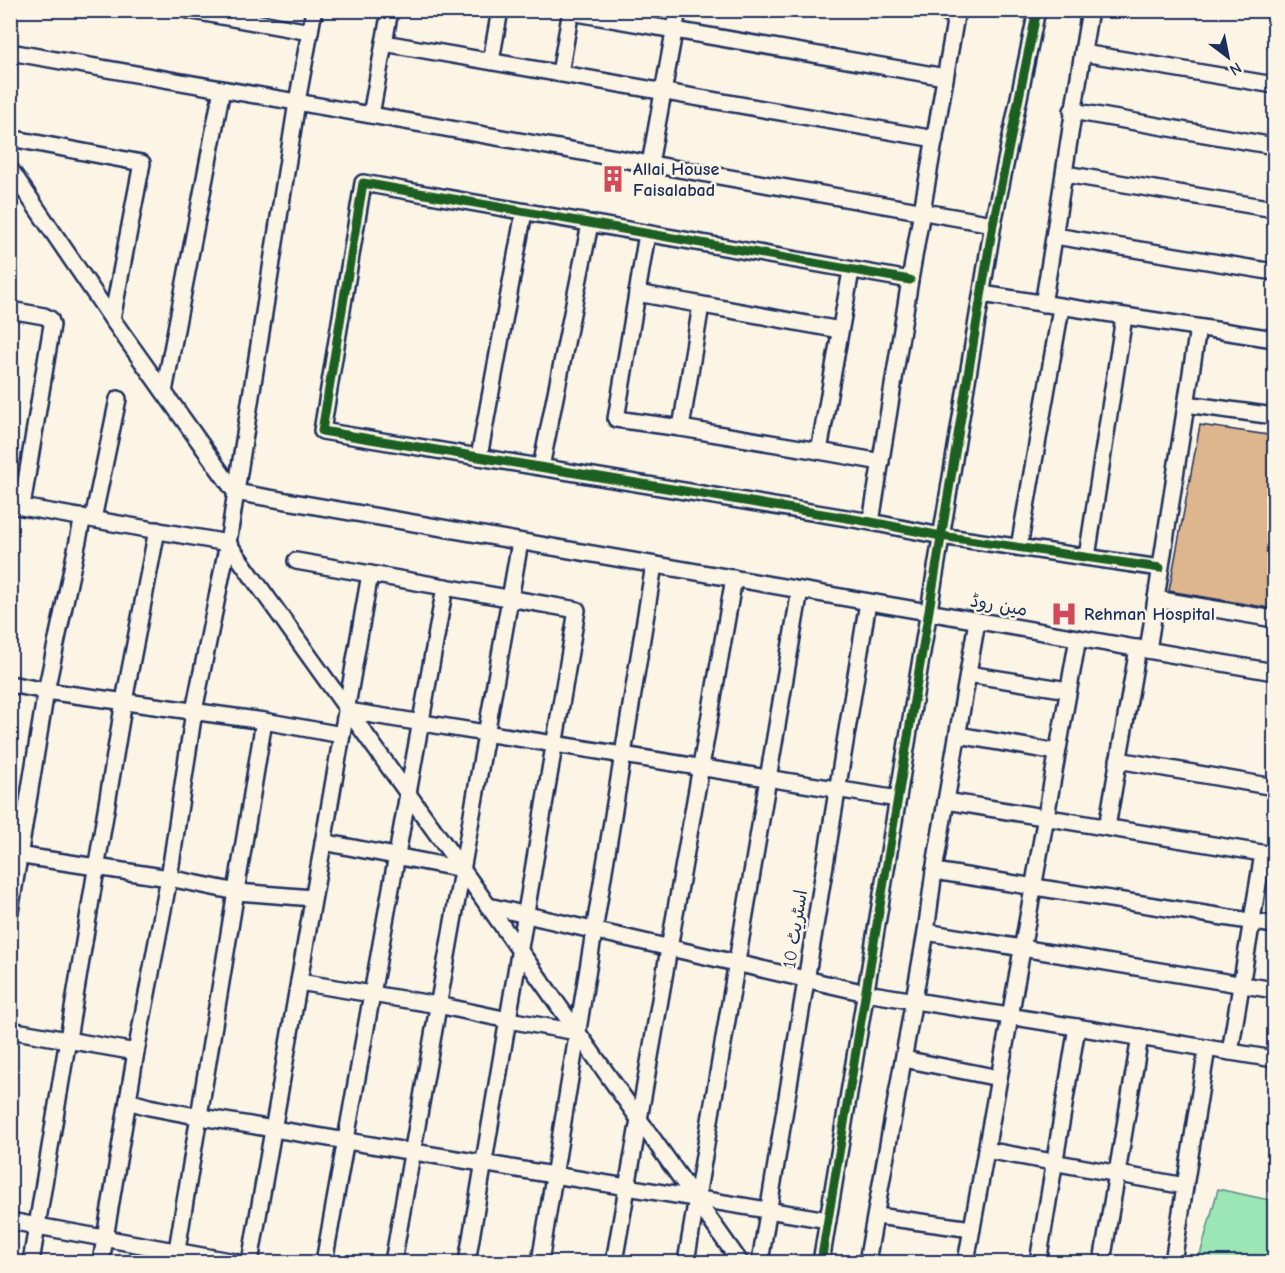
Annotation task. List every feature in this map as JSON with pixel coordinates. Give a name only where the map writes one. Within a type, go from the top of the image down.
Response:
[{"type":"street","points":[[188,10],[244,15],[310,32]]},
{"type":"street","points":[[101,1263],[136,1052],[169,878],[194,711],[228,543],[297,102],[314,10]]},
{"type":"street","points":[[371,115],[390,10]]},
{"type":"street","points":[[491,61],[500,10]]},
{"type":"street","points":[[650,164],[678,10]]},
{"type":"street","points":[[871,522],[957,12],[935,10]]},
{"type":"street","points":[[821,1263],[993,224],[1037,10]]},
{"type":"street","points":[[1043,304],[1065,174],[1072,111],[1090,10]]},
{"type":"street","points":[[560,73],[571,11],[674,31],[945,76]]},
{"type":"street","points":[[384,43],[935,139]]},
{"type":"street","points":[[10,52],[993,224]]},
{"type":"street","points":[[1083,53],[1275,85]]},
{"type":"street","points":[[165,392],[222,89]]},
{"type":"street","points":[[1072,111],[1275,146]]},
{"type":"street","points":[[10,138],[142,163],[112,319]]},
{"type":"street","points":[[10,169],[112,319],[235,492]]},
{"type":"street","points":[[1065,174],[1275,209]]},
{"type":"street","points":[[910,280],[363,183],[322,431],[871,522],[941,536],[1160,568]]},
{"type":"street","points":[[479,457],[524,212]]},
{"type":"street","points":[[541,467],[590,224]]},
{"type":"street","points":[[647,234],[616,419],[881,462]]},
{"type":"street","points":[[1055,236],[1275,272]]},
{"type":"street","points":[[819,451],[851,271]]},
{"type":"street","points":[[637,293],[840,330]]},
{"type":"street","points":[[982,294],[1061,308],[1275,339]]},
{"type":"street","points":[[681,428],[701,305]]},
{"type":"street","points":[[1019,547],[1061,308]]},
{"type":"street","points":[[10,310],[44,316],[50,319],[51,325],[13,506],[228,543],[741,1263]]},
{"type":"street","points":[[1087,557],[1124,317]]},
{"type":"street","points":[[1107,827],[1118,760],[1156,599],[1198,328]]},
{"type":"street","points":[[10,912],[15,854],[46,691],[118,399]]},
{"type":"street","points":[[1186,404],[1275,416]]},
{"type":"street","name":"مین روڈ","points":[[235,492],[1275,672]]},
{"type":"street","points":[[31,1263],[124,701],[157,530]]},
{"type":"street","points":[[393,1263],[520,542]]},
{"type":"street","points":[[296,561],[577,610],[468,1263]]},
{"type":"street","points":[[540,1263],[654,565]]},
{"type":"street","points":[[250,1263],[370,574]]},
{"type":"street","points":[[614,1263],[734,579]]},
{"type":"street","points":[[324,1263],[445,587]]},
{"type":"street","points":[[686,1263],[800,590]]},
{"type":"street","points":[[1156,599],[1275,619]]},
{"type":"street","name":"اسٹریٹ 10","points":[[760,1263],[868,602]]},
{"type":"street","points":[[867,1263],[926,932],[934,871],[977,621]]},
{"type":"street","points":[[966,1263],[1078,638]]},
{"type":"street","points":[[968,674],[1068,690]]},
{"type":"street","points":[[10,684],[264,721],[342,735]]},
{"type":"street","points":[[347,709],[898,799]]},
{"type":"street","points":[[176,1257],[201,1117],[264,721]]},
{"type":"street","points":[[958,735],[1057,752]]},
{"type":"street","points":[[1118,760],[1275,787]]},
{"type":"street","points":[[946,801],[1269,854],[1252,921],[1230,1052]]},
{"type":"street","points":[[323,842],[462,869]]},
{"type":"street","points":[[15,854],[169,878],[237,892],[313,898]]},
{"type":"street","points":[[934,871],[1275,925]]},
{"type":"street","points":[[488,906],[866,993],[1275,1059]]},
{"type":"street","points":[[926,932],[1275,990]]},
{"type":"street","points":[[299,982],[438,1005],[577,1032]]},
{"type":"street","points":[[1038,1263],[1077,1027]]},
{"type":"street","points":[[10,1030],[136,1052]]},
{"type":"street","points":[[1102,1263],[1140,1037]]},
{"type":"street","points":[[1173,1263],[1207,1048]]},
{"type":"street","points":[[904,1059],[999,1078]]},
{"type":"street","points":[[128,1101],[201,1117],[828,1220]]},
{"type":"street","points":[[986,1150],[1185,1186]]},
{"type":"street","points":[[876,1216],[972,1229]]},
{"type":"street","points":[[10,1221],[105,1238],[176,1257],[235,1263]]},
{"type":"green space","points":[[1218,1189],[1274,1201],[1274,1262],[1198,1262]]},
{"type":"building","points":[[1200,425],[1275,436],[1275,609],[1169,591]]},
{"type":"cycle path","points":[[821,1262],[993,224],[1037,10]]},
{"type":"cycle path","points":[[910,280],[363,183],[322,431],[871,522],[941,536],[1160,568]]},
{"type":"place","name":"Allai House Faisalabad","points":[[613,179]]},
{"type":"place","name":"Rehman Hospital","points":[[1064,614]]}]
